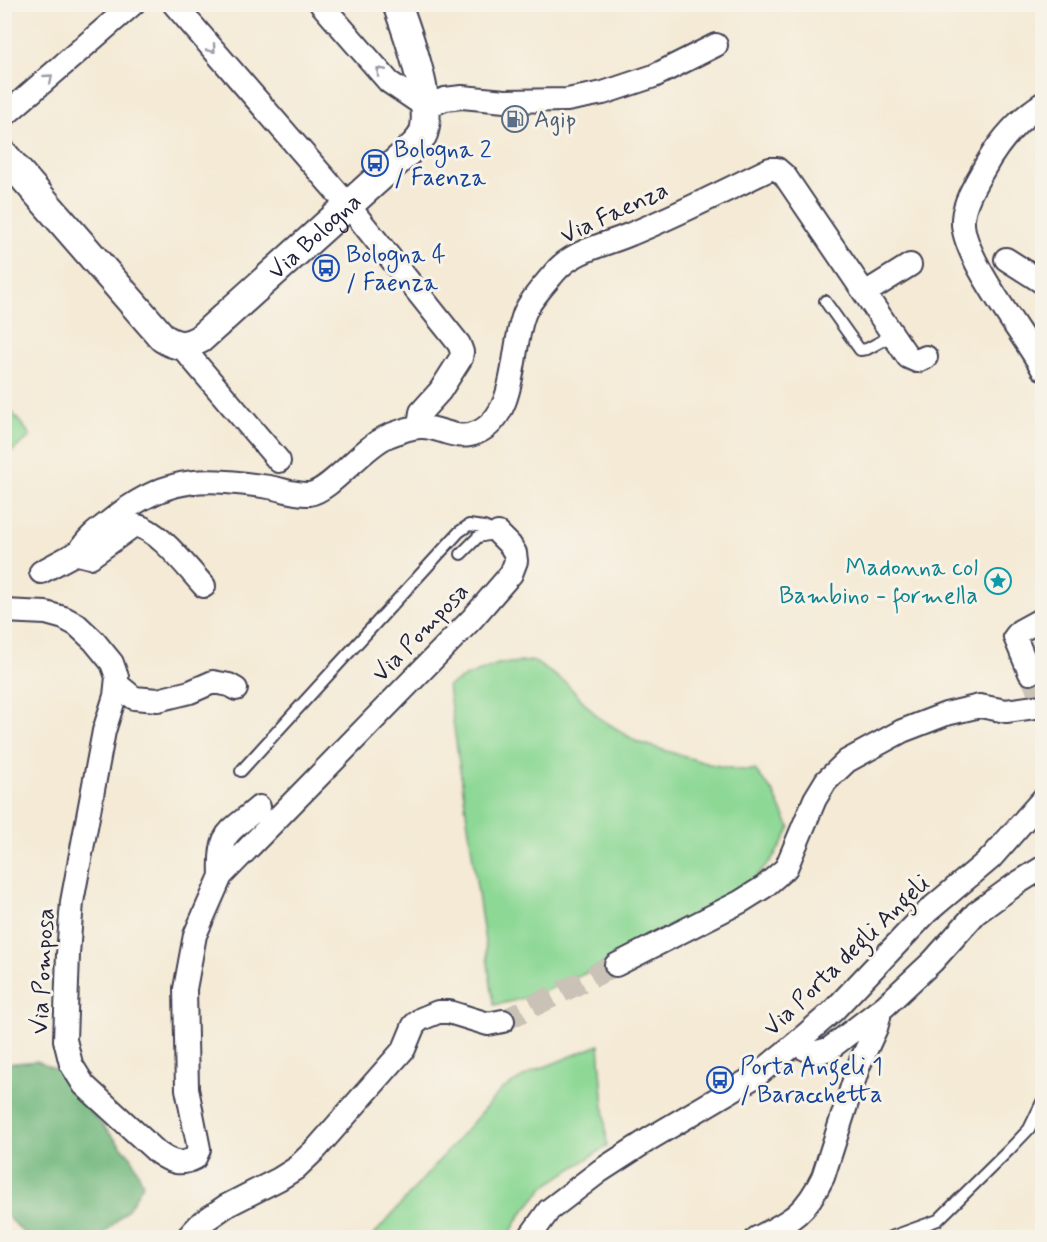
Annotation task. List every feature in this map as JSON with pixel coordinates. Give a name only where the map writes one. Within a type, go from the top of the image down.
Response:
[{"type":"street","points":[[4,116],[133,4]]},
{"type":"street","points":[[174,4],[348,205],[459,344],[462,351],[458,363],[440,391],[421,412],[420,419],[423,427]]},
{"type":"street","points":[[321,4],[389,82],[426,107],[445,99],[462,97],[505,101],[567,100],[603,93],[654,76],[716,45]]},
{"type":"street","name":"Via Bologna","points":[[181,346],[200,339],[423,135],[426,107],[411,42],[397,4]]},
{"type":"street","points":[[1042,104],[1016,123],[988,160],[973,188],[963,216],[963,231],[967,244],[988,282],[1042,368]]},
{"type":"street","points":[[4,154],[163,338],[181,346],[279,461]]},
{"type":"street","name":"Via Faenza","points":[[80,551],[88,540],[129,507],[146,495],[166,488],[205,480],[269,487],[306,494],[316,492],[369,446],[387,436],[423,427],[455,436],[479,433],[491,423],[507,396],[526,311],[557,269],[579,254],[630,235],[770,169],[777,169],[785,176],[908,357],[917,361],[926,357]]},
{"type":"street","points":[[1006,259],[1042,282]]},
{"type":"street","points":[[864,293],[910,265]]},
{"type":"street","points":[[41,572],[80,551],[82,555],[90,557],[134,525],[153,533],[204,586]]},
{"type":"street","name":"Via Pomposa","points":[[117,684],[104,731],[72,902],[65,1046],[74,1069],[84,1085],[158,1153],[172,1162],[180,1163],[195,1158],[200,1149],[187,1089],[185,989],[195,935],[221,876],[472,619],[511,573],[516,561],[514,553],[510,545],[498,533]]},
{"type":"street","points":[[4,611],[47,604],[86,633],[112,663],[117,684],[134,698],[158,700],[190,692],[213,682],[236,689]]},
{"type":"street","points":[[1030,673],[1015,637],[1020,631],[1042,619]]},
{"type":"street","points":[[616,965],[740,902],[786,868],[815,799],[826,781],[847,761],[902,731],[945,714],[980,706],[1006,711],[1042,706]]},
{"type":"street","name":"Via Porta degli Angeli","points":[[529,1238],[549,1210],[600,1171],[756,1076],[795,1044],[833,1011],[928,911],[991,858],[1042,800]]},
{"type":"street","points":[[221,876],[221,848],[225,837],[260,807]]},
{"type":"street","points":[[795,1044],[814,1053],[829,1048],[876,1013],[933,961],[976,914],[1042,868]]},
{"type":"street","points":[[187,1238],[200,1224],[226,1206],[295,1169],[317,1148],[404,1049],[414,1025],[421,1019],[438,1012],[449,1012],[488,1023],[503,1021]]},
{"type":"street","points":[[757,1238],[801,1212],[816,1192],[823,1177],[859,1065],[876,1028],[879,1017],[876,1013]]},
{"type":"lane","points":[[825,302],[860,350],[867,349],[893,335]]},
{"type":"lane","points":[[241,771],[459,532],[470,525],[484,527],[498,533]]},
{"type":"lane","points":[[460,554],[478,537],[498,533]]},
{"type":"lane","points":[[888,1238],[938,1220],[1029,1129],[1042,1102]]},
{"type":"green space","points":[[5,403],[31,436],[4,457]]},
{"type":"green space","points":[[533,661],[565,682],[598,717],[637,742],[709,764],[740,770],[755,770],[773,792],[790,828],[777,852],[759,873],[710,910],[572,980],[534,995],[494,1005],[448,686],[498,664]]},
{"type":"green space","points":[[599,1045],[607,1146],[545,1186],[520,1216],[508,1237],[372,1237],[501,1090],[532,1072]]},
{"type":"green space","points":[[37,1061],[63,1072],[86,1107],[132,1158],[143,1184],[129,1208],[101,1237],[28,1237],[5,1214],[4,1064]]},
{"type":"tunnel","points":[[1030,673],[1042,701]]},
{"type":"tunnel","points":[[503,1021],[616,965]]},
{"type":"place","name":"Agip","points":[[515,119]]},
{"type":"place","name":"Bologna 2 / Faenza","points":[[375,163]]},
{"type":"place","name":"Bologna 4 / Faenza","points":[[326,268]]},
{"type":"place","name":"Madonna col Bambino - formella","points":[[998,581]]},
{"type":"place","name":"Porta Angeli 1 / Baracchetta","points":[[720,1080]]}]
